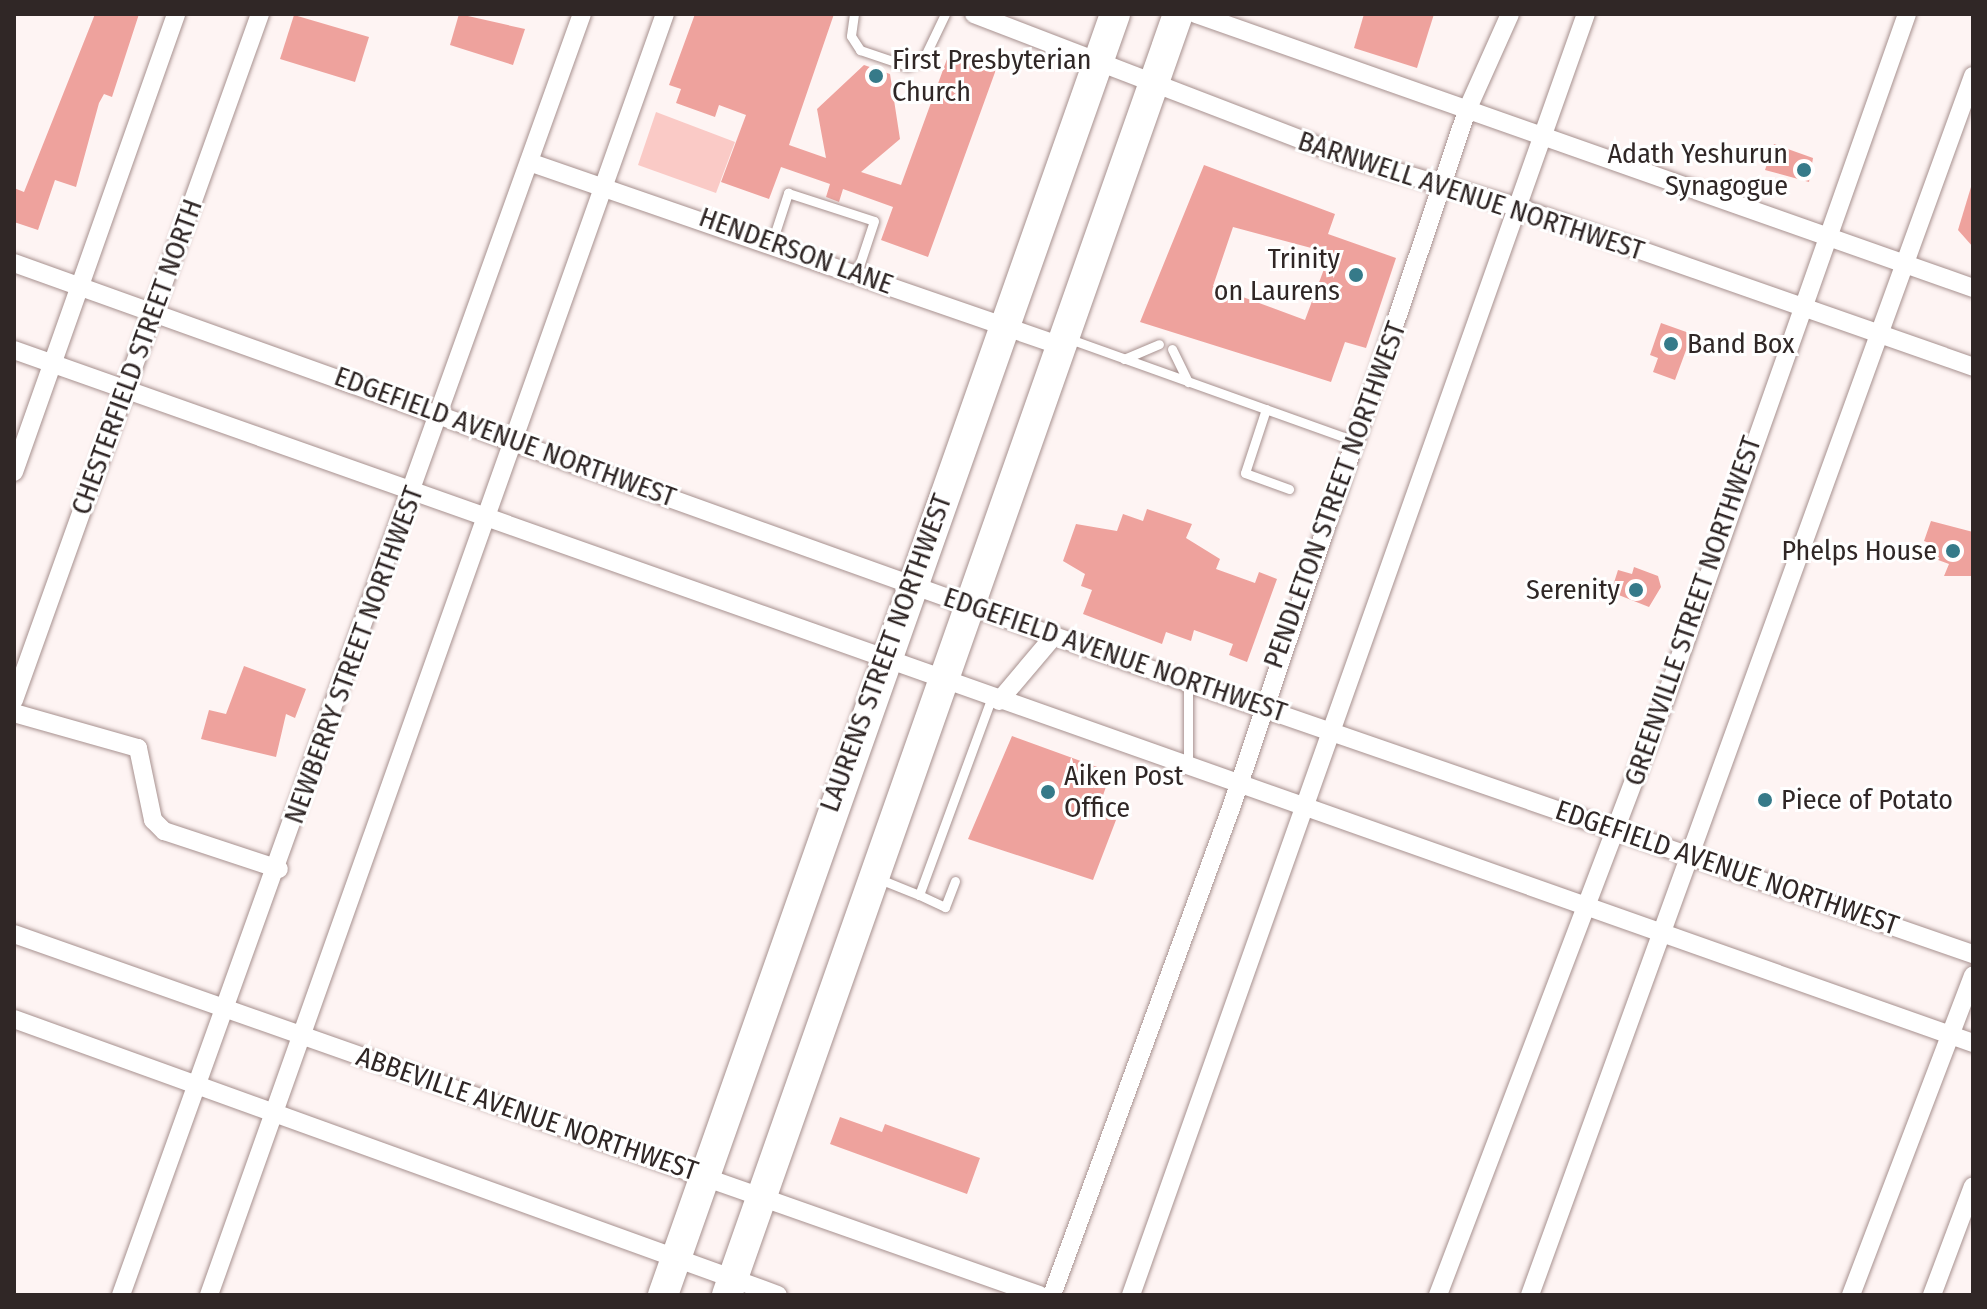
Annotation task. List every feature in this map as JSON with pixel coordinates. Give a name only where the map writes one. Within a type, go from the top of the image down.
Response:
[{"type":"main road","name":"LAURENS STREET NORTHWEST","points":[[663,1295],[883,660],[1115,14]]},
{"type":"main road","points":[[730,1286],[1178,14]]},
{"type":"street","points":[[14,472],[176,14]]},
{"type":"street","name":"CHESTERFIELD STREET NORTH","points":[[14,700],[260,14]]},
{"type":"street","name":"NEWBERRY STREET NORTHWEST","points":[[121,1295],[196,1082],[279,869],[582,14]]},
{"type":"street","points":[[209,1295],[304,1036],[665,14]]},
{"type":"street","name":"BARNWELL AVENUE NORTHWEST","points":[[974,14],[1349,158],[1520,208],[1800,309],[1973,367]]},
{"type":"street","points":[[1196,14],[1543,133],[1973,288]]},
{"type":"street","name":"PENDLETON STREET NORTHWEST","points":[[1052,1295],[1235,786],[1468,108],[1510,14]]},
{"type":"street","points":[[1131,1295],[1520,208],[1586,14]]},
{"type":"street","name":"GREENVILLE STREET NORTHWEST","points":[[1438,1295],[1616,830],[1907,14]]},
{"type":"street","points":[[1530,1295],[1665,934],[1689,855],[1876,334],[1973,76]]},
{"type":"street","name":"HENDERSON LANE","points":[[529,162],[607,184],[1004,326],[1062,342]]},
{"type":"street","name":"EDGEFIELD AVENUE NORTHWEST","points":[[14,263],[970,603],[1054,636],[1973,954]]},
{"type":"street","points":[[14,350],[486,514],[941,682],[1973,1043]]},
{"type":"street","points":[[995,700],[1054,636]]},
{"type":"street","points":[[14,713],[138,748],[153,820],[164,831],[279,869]]},
{"type":"street","name":"ABBEVILLE AVENUE NORTHWEST","points":[[14,934],[705,1175],[760,1200],[1039,1295]]},
{"type":"street","points":[[1851,1295],[1973,975]]},
{"type":"street","points":[[14,1019],[678,1255],[730,1286],[778,1295]]},
{"type":"street","points":[[1932,1295],[1973,1186]]},
{"type":"lane","points":[[854,14],[851,36],[860,50],[907,66],[923,60],[945,14]]},
{"type":"lane","points":[[772,242],[788,193],[874,221],[857,272]]},
{"type":"lane","points":[[1062,342],[1124,359],[1354,441]]},
{"type":"lane","points":[[1124,359],[1159,344]]},
{"type":"lane","points":[[1172,349],[1188,382]]},
{"type":"lane","points":[[1266,409],[1245,473],[1289,489]]},
{"type":"lane","points":[[1188,683],[1188,769]]},
{"type":"lane","points":[[919,895],[995,700]]},
{"type":"lane","points":[[873,876],[945,907],[955,881]]},
{"type":"shaded area","points":[[656,112],[735,142],[716,193],[638,165]]},
{"type":"building","points":[[95,14],[139,14],[112,97],[104,94],[99,103],[76,187],[55,180],[38,230],[14,222],[14,188],[24,192]]},
{"type":"building","points":[[459,14],[525,29],[513,65],[450,45]]},
{"type":"building","points":[[695,14],[834,14],[789,145],[826,158],[817,109],[864,65],[890,74],[900,139],[861,172],[901,185],[951,48],[998,64],[928,257],[881,240],[893,207],[843,189],[839,202],[826,197],[830,184],[781,167],[769,199],[721,182],[746,115],[719,105],[715,117],[676,103],[681,89],[669,85]]},
{"type":"building","points":[[1364,14],[1434,14],[1417,68],[1354,48]]},
{"type":"building","points":[[294,15],[369,37],[355,82],[280,59]]},
{"type":"building","points":[[1774,144],[1813,158],[1809,182],[1765,170]]},
{"type":"building","name":"Trinity on Laurens","points":[[1204,165],[1335,214],[1328,234],[1396,258],[1366,348],[1345,342],[1331,382],[1140,322]],"holes":[[[1233,227],[1330,253],[1305,320],[1213,286]]]},
{"type":"building","points":[[1973,187],[1973,247],[1958,230]]},
{"type":"building","name":"Band Box","points":[[1661,323],[1692,334],[1675,380],[1653,372],[1658,358],[1650,355]]},
{"type":"building","points":[[1147,509],[1192,524],[1186,538],[1220,559],[1216,569],[1255,583],[1259,572],[1277,579],[1247,662],[1229,655],[1233,644],[1194,630],[1191,641],[1166,632],[1162,644],[1083,614],[1092,590],[1081,586],[1085,574],[1063,561],[1076,524],[1117,531],[1123,514],[1143,521]]},
{"type":"building","name":"Phelps House","points":[[1931,521],[1973,532],[1973,576],[1944,576],[1949,564],[1930,557],[1934,545],[1924,541]]},
{"type":"building","name":"Serenity","points":[[1634,567],[1658,576],[1661,587],[1649,607],[1611,592],[1618,570],[1632,574]]},
{"type":"building","points":[[244,666],[306,689],[295,718],[286,714],[276,757],[201,739],[209,710],[226,714]]},
{"type":"building","name":"Aiken Post Office","points":[[1012,736],[1111,772],[1097,813],[1116,820],[1093,880],[968,839]]},
{"type":"building","points":[[840,1117],[882,1132],[885,1124],[980,1158],[967,1194],[830,1144]]},
{"type":"place","name":"First Presbyterian Church","points":[[876,76]]},
{"type":"place","name":"Adath Yeshurun Synagogue","points":[[1804,170]]},
{"type":"place","name":"Trinity on Laurens","points":[[1356,275]]},
{"type":"place","name":"Band Box","points":[[1671,344]]},
{"type":"place","name":"Phelps House","points":[[1953,551]]},
{"type":"place","name":"Serenity","points":[[1636,590]]},
{"type":"place","name":"Aiken Post Office","points":[[1048,792]]},
{"type":"place","name":"Piece of Potato","points":[[1765,800]]}]
